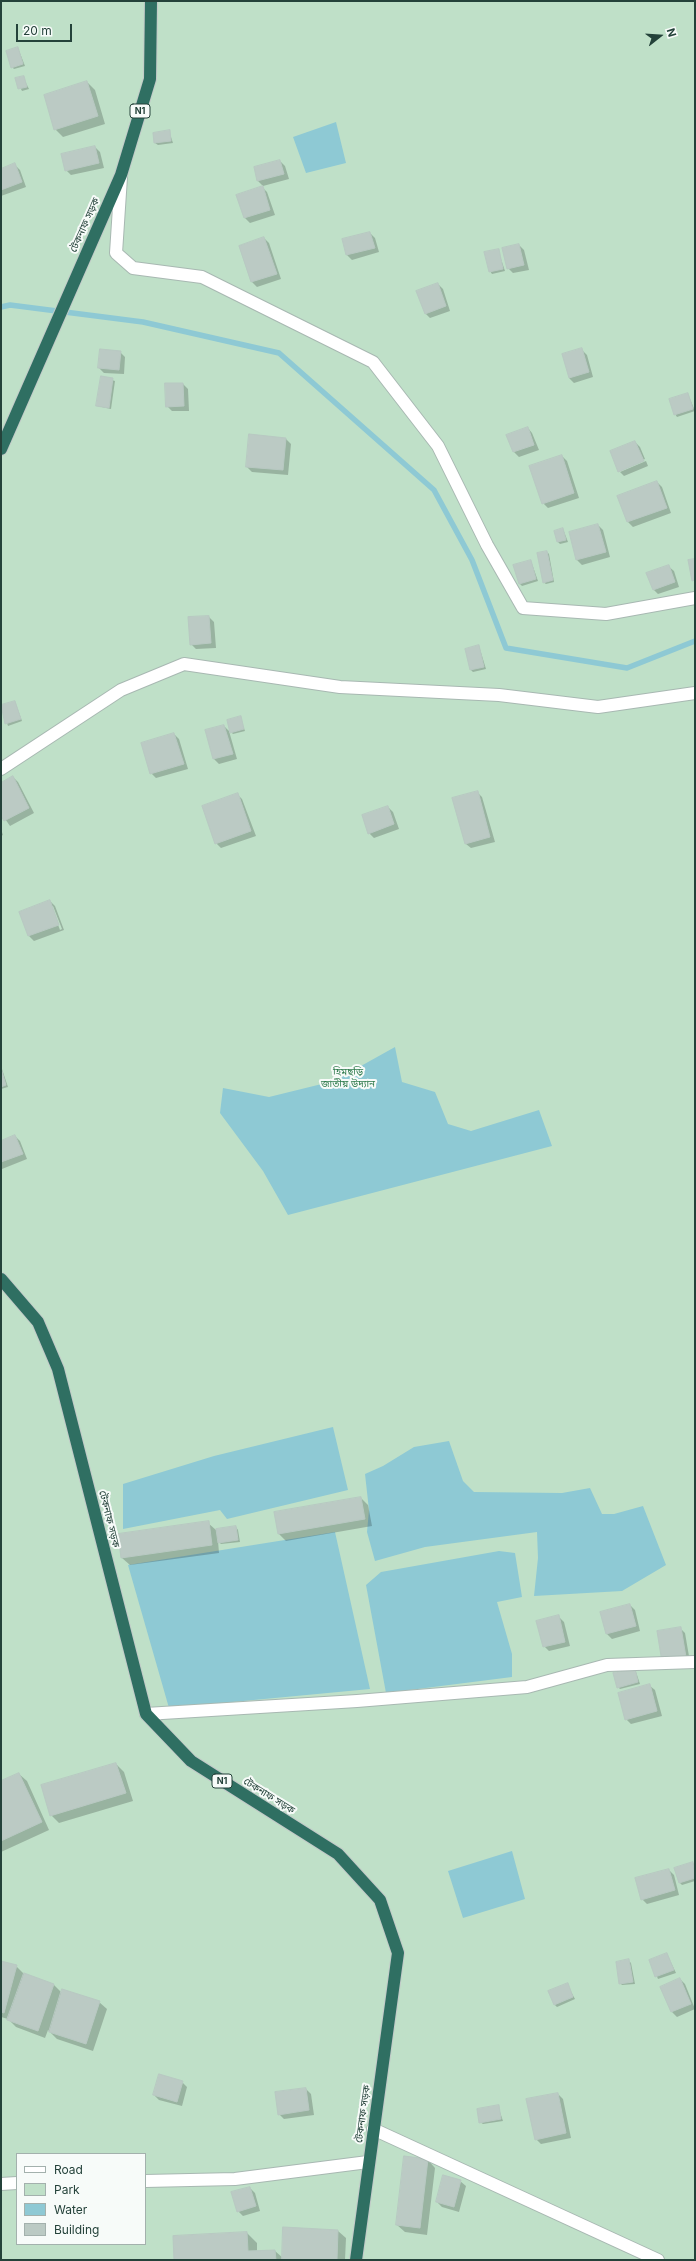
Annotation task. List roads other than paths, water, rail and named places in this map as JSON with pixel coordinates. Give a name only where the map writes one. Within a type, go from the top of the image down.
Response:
[{"type":"highway","name":"টেকনাফ সড়ক","points":[[1,449],[121,175],[150,79],[151,1]]},
{"type":"highway","name":"টেকনাফ সড়ক","points":[[1,1279],[38,1322],[58,1369],[146,1714],[191,1762],[338,1854],[380,1900],[398,1953],[368,2162],[356,2260]]},
{"type":"street","points":[[121,175],[116,253],[133,268],[202,277],[373,362],[438,446],[487,545],[523,608],[606,614],[695,598]]},
{"type":"street","points":[[1,769],[121,690],[184,664],[340,687],[499,695],[598,707],[695,694]]},
{"type":"street","points":[[146,1714],[357,1701],[527,1687],[606,1665],[695,1662]]},
{"type":"street","points":[[373,2129],[658,2260]]},
{"type":"street","points":[[146,2181],[235,2179],[368,2162]]},
{"type":"street","points":[[1,2184],[16,2183]]},
{"type":"water","points":[[336,122],[346,163],[306,173],[293,137]]},
{"type":"water","points":[[395,1047],[402,1082],[435,1092],[448,1124],[471,1131],[539,1110],[552,1146],[288,1215],[263,1171],[220,1113],[223,1088],[269,1097],[334,1081]]},
{"type":"water","points":[[333,1427],[348,1490],[227,1519],[220,1510],[123,1529],[123,1484],[214,1456]]},
{"type":"water","points":[[449,1441],[463,1481],[474,1492],[562,1493],[590,1488],[602,1514],[614,1514],[643,1506],[666,1565],[622,1591],[534,1596],[538,1558],[537,1532],[425,1547],[375,1561],[367,1532],[369,1510],[365,1474],[383,1466],[414,1447]]},
{"type":"water","points":[[335,1532],[370,1689],[169,1708],[128,1565]]},
{"type":"water","points":[[499,1551],[515,1553],[522,1597],[497,1602],[512,1654],[512,1677],[386,1693],[366,1585],[381,1572]]},
{"type":"water","points":[[512,1851],[525,1899],[463,1918],[448,1871]]},
{"type":"waterway","points":[[1,307],[10,305],[143,322],[279,353],[434,490],[472,560],[506,648],[627,668],[695,641]]},
{"type":"park label","name":"হিমছড়ি জাতীয় উদ্যান","points":[[348,1078]]}]
